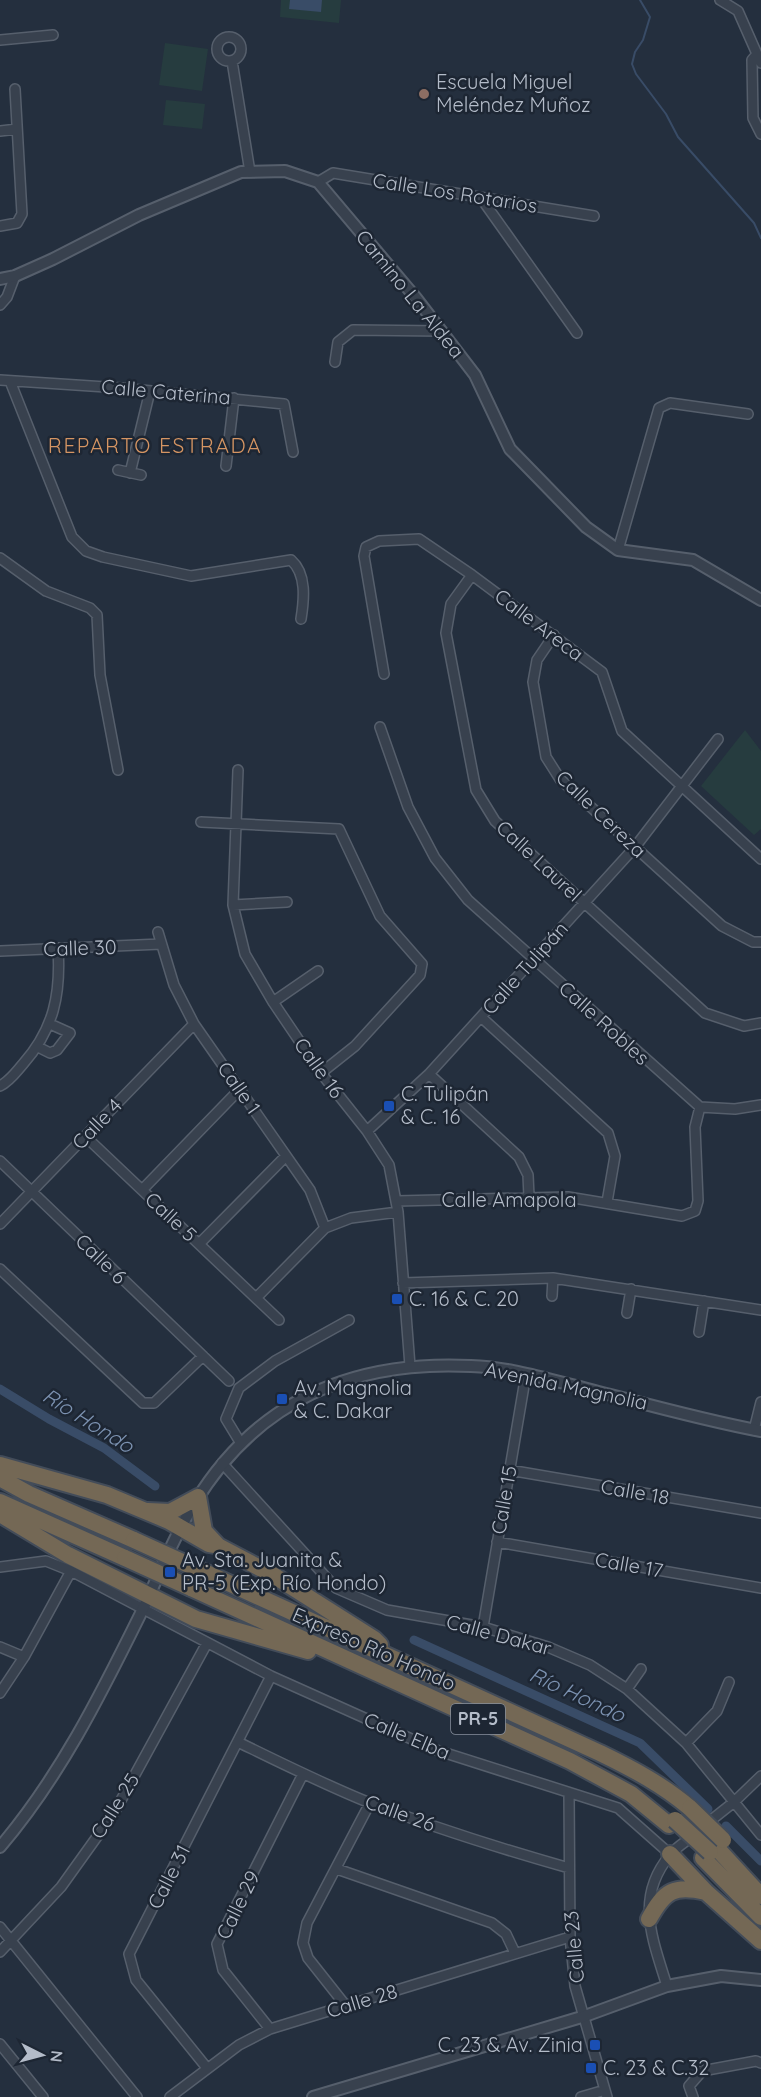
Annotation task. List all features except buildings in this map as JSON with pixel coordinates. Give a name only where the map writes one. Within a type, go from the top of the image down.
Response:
[{"type":"highway","points":[[0,1465],[93,1489],[148,1511],[209,1544],[219,1546]]},
{"type":"highway","name":"Expreso Río Hondo","points":[[0,1478],[29,1494],[621,1763],[663,1787],[679,1817],[712,1849],[761,1917]]},
{"type":"highway","points":[[148,1511],[170,1512],[198,1497],[204,1531],[219,1546],[273,1575],[375,1639],[391,1657]]},
{"type":"highway","name":"Expreso Río Hondo","points":[[0,1502],[570,1761],[614,1784],[646,1805],[679,1817],[712,1849],[761,1879]]},
{"type":"highway","points":[[0,1514],[146,1602],[207,1623],[325,1657],[341,1657]]},
{"type":"highway","points":[[712,1849],[761,1896]]},
{"type":"highway","points":[[712,1849],[761,1906]]},
{"type":"highway","points":[[670,1854],[706,1892],[761,1941]]},
{"type":"highway","points":[[649,1918],[663,1897],[674,1890],[688,1888],[706,1892]]},
{"type":"street","points":[[720,0],[738,11],[759,59],[752,60],[753,118],[761,134]]},
{"type":"street","points":[[0,40],[53,35]]},
{"type":"street","points":[[232,61],[250,172]]},
{"type":"street","points":[[0,226],[16,223],[22,214],[15,89]]},
{"type":"street","points":[[0,131],[17,129]]},
{"type":"street","points":[[0,279],[15,276],[53,260],[140,215],[241,172],[285,171],[318,182]]},
{"type":"street","name":"Calle Los Rotarios","points":[[318,182],[333,173],[594,216]]},
{"type":"street","name":"Camino La Aldea","points":[[318,182],[442,330],[475,375],[510,449],[586,527],[618,550],[693,560],[761,600]]},
{"type":"street","points":[[482,198],[577,333]]},
{"type":"street","points":[[0,305],[7,297],[15,276]]},
{"type":"street","points":[[335,362],[338,342],[353,330],[442,330]]},
{"type":"street","points":[[5,380],[72,537],[86,551],[103,557],[191,576],[291,560],[298,567],[305,598],[301,619]]},
{"type":"street","name":"Calle Caterina","points":[[5,380],[284,404],[293,452]]},
{"type":"street","points":[[130,473],[150,391]]},
{"type":"street","points":[[226,466],[234,398]]},
{"type":"street","points":[[618,550],[659,408],[670,403],[748,414]]},
{"type":"street","points":[[118,470],[141,475]]},
{"type":"street","name":"Calle Areca","points":[[384,674],[364,556],[366,547],[379,542],[419,538],[602,672],[622,731],[761,859]]},
{"type":"street","points":[[0,558],[46,591],[90,608],[97,615],[100,675],[118,770]]},
{"type":"street","name":"Calle Laurel","points":[[472,575],[452,604],[446,633],[476,790],[495,821],[705,1013],[744,1026],[761,1023]]},
{"type":"street","name":"Calle Cereza","points":[[554,635],[537,660],[533,681],[546,757],[560,779],[722,926],[753,942],[761,942]]},
{"type":"street","name":"Calle Robles","points":[[380,727],[408,807],[435,858],[468,900],[700,1107]]},
{"type":"street","name":"Calle Tulipán","points":[[367,1131],[429,1074],[635,847],[718,739]]},
{"type":"street","name":"Calle 16","points":[[238,770],[233,905],[245,954],[273,1002],[321,1073],[367,1131],[389,1165],[397,1207],[410,1366]]},
{"type":"street","points":[[201,822],[339,829],[380,916],[422,964],[420,975],[355,1046],[321,1073]]},
{"type":"street","points":[[233,905],[287,902]]},
{"type":"street","name":"Calle 1","points":[[158,932],[174,984],[194,1024],[310,1190],[325,1228]]},
{"type":"street","name":"Calle 30","points":[[0,951],[161,944]]},
{"type":"street","points":[[0,1086],[8,1082],[38,1047],[50,1024],[55,1012],[59,966],[58,948]]},
{"type":"street","points":[[273,1002],[318,971]]},
{"type":"street","points":[[481,1017],[608,1133],[615,1155],[607,1202]]},
{"type":"street","points":[[38,1047],[50,1053],[57,1050],[70,1033],[50,1024]]},
{"type":"street","name":"Calle 4","points":[[0,1224],[194,1024]]},
{"type":"street","points":[[429,1074],[519,1156],[528,1175],[529,1197]]},
{"type":"street","points":[[142,1190],[240,1089]]},
{"type":"street","points":[[700,1107],[735,1109],[761,1105]]},
{"type":"street","name":"Calle Amapola","points":[[325,1228],[351,1218],[397,1207],[529,1197],[568,1197],[682,1215],[695,1211],[698,1201],[695,1127],[700,1107]]},
{"type":"street","name":"Calle 5","points":[[85,1136],[279,1320]]},
{"type":"street","points":[[199,1244],[286,1156]]},
{"type":"street","name":"Calle 6","points":[[0,1161],[229,1381]]},
{"type":"street","points":[[256,1298],[325,1228]]},
{"type":"street","points":[[0,1269],[142,1404],[154,1403],[203,1356]]},
{"type":"street","points":[[552,1296],[553,1278]]},
{"type":"street","points":[[403,1283],[553,1278],[761,1310]]},
{"type":"street","points":[[627,1313],[631,1289]]},
{"type":"street","points":[[699,1332],[704,1301]]},
{"type":"street","points":[[240,1442],[226,1419],[239,1388],[275,1361],[349,1320]]},
{"type":"street","name":"Avenida Magnolia","points":[[0,1847],[15,1830],[69,1751],[112,1672],[198,1497],[240,1442],[273,1415],[315,1391],[358,1375],[410,1366],[473,1366],[526,1374],[758,1431]]},
{"type":"street","name":"Calle 15","points":[[483,1627],[526,1374]]},
{"type":"street","points":[[758,1431],[761,1402]]},
{"type":"street","name":"Calle Dakar","points":[[222,1463],[336,1588],[387,1610],[483,1627],[548,1647],[590,1665],[627,1689],[686,1743],[761,1835]]},
{"type":"street","name":"Calle 18","points":[[509,1470],[761,1513]]},
{"type":"street","name":"Calle 17","points":[[497,1542],[761,1588]]},
{"type":"street","name":"Calle Elba","points":[[0,1567],[46,1561],[146,1602],[207,1643],[272,1676],[436,1750],[618,1808],[670,1854]]},
{"type":"street","points":[[0,1693],[24,1657],[71,1571]]},
{"type":"street","name":"Calle 25","points":[[0,1952],[61,1887],[114,1813],[207,1643]]},
{"type":"street","points":[[0,1647],[24,1657]]},
{"type":"street","points":[[627,1689],[641,1669]]},
{"type":"street","name":"Calle 31","points":[[207,2068],[136,1980],[129,1954],[272,1676]]},
{"type":"street","points":[[686,1743],[717,1711],[729,1682]]},
{"type":"street","name":"Calle 26","points":[[238,1742],[370,1803],[484,1843],[569,1868]]},
{"type":"street","name":"Calle 29","points":[[270,2029],[223,1970],[217,1944],[303,1774]]},
{"type":"street","points":[[667,1986],[649,1928],[649,1904],[654,1879],[670,1854],[734,1802],[761,1776]]},
{"type":"street","name":"Calle 23","points":[[569,1793],[570,1937],[575,1986],[606,2093]]},
{"type":"street","points":[[346,2006],[308,1958],[303,1942],[307,1923],[370,1803]]},
{"type":"street","points":[[337,1869],[492,1923],[506,1934],[515,1953]]},
{"type":"street","points":[[0,1927],[137,2097]]},
{"type":"street","name":"Calle 28","points":[[170,2097],[239,2045],[270,2029],[570,1937]]},
{"type":"street","points":[[313,2097],[585,2016],[667,1986],[721,1976],[761,1980]]},
{"type":"street","points":[[0,2044],[43,2097]]},
{"type":"street","points":[[693,2097],[689,2086],[702,2071],[761,2062]]},
{"type":"street","points":[[581,2097],[606,2093]]},
{"type":"green space","points":[[281,0],[341,0],[339,23],[280,17]]},
{"type":"green space","points":[[165,43],[208,49],[202,91],[159,85]]},
{"type":"green space","points":[[166,100],[205,104],[202,129],[163,125]]},
{"type":"green space","points":[[745,730],[761,751],[761,829],[754,835],[701,786]]},
{"type":"water","points":[[290,0],[322,0],[321,12],[289,9]]},
{"type":"waterway","points":[[640,0],[650,17],[632,64],[636,74],[666,114],[678,137],[754,223],[761,238]]},
{"type":"waterway","name":"Río Hondo","points":[[0,1389],[49,1419],[104,1448],[155,1486]]},
{"type":"waterway","name":"Río Hondo","points":[[414,1640],[640,1743],[708,1809]]},
{"type":"waterway","name":"Río Hondo","points":[[726,1826],[761,1861]]},
{"type":"place","name":"Escuela Miguel Meléndez Muñoz","points":[[424,94]]},
{"type":"place","name":"C. Tulipán & C. 16","points":[[389,1106]]},
{"type":"place","name":"C. 16 & C. 20","points":[[397,1299]]},
{"type":"place","name":"Av. Magnolia & C. Dakar","points":[[282,1399]]},
{"type":"place","name":"Av. Sta. Juanita & PR-5 (Exp. Río Hondo)","points":[[170,1572]]},
{"type":"place","name":"C. 23 & Av. Zinia","points":[[595,2045]]},
{"type":"place","name":"C. 23 & C.32","points":[[591,2068]]},
{"type":"district","name":"REPARTO ESTRADA","points":[[155,446]]}]
